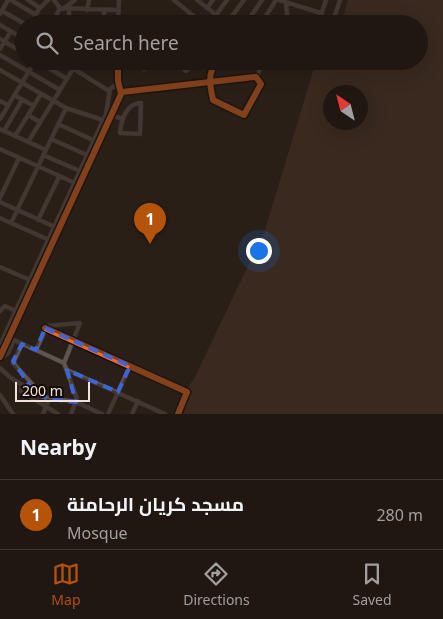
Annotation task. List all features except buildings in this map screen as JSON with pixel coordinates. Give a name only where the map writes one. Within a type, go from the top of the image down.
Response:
[{"type":"street","points":[[15,19],[1,12],[10,0],[36,14],[48,0]]},
{"type":"street","points":[[28,0],[40,8]]},
{"type":"street","points":[[54,0],[62,9],[118,10]]},
{"type":"street","points":[[58,15],[62,9],[75,0]]},
{"type":"street","points":[[118,15],[119,0]]},
{"type":"street","points":[[174,0],[192,15]]},
{"type":"street","points":[[197,0],[216,15],[227,0]]},
{"type":"street","points":[[207,8],[213,0]]},
{"type":"street","points":[[233,15],[244,0]]},
{"type":"street","points":[[252,15],[262,0]]},
{"type":"street","points":[[267,15],[278,0],[321,13],[326,0]]},
{"type":"street","points":[[288,3],[295,0]]},
{"type":"street","points":[[335,15],[340,0]]},
{"type":"street","points":[[87,10],[88,1]]},
{"type":"street","points":[[288,3],[288,15]]},
{"type":"street","points":[[69,10],[69,15]]},
{"type":"street","points":[[104,10],[104,15]]},
{"type":"street","points":[[0,25],[15,33]]},
{"type":"street","points":[[0,49],[2,40],[11,31]]},
{"type":"street","points":[[2,40],[15,48]]},
{"type":"street","points":[[0,55],[15,64]]},
{"type":"street","points":[[12,62],[2,72],[66,108],[103,120]]},
{"type":"street","points":[[25,70],[60,90]]},
{"type":"street","points":[[52,70],[67,79]]},
{"type":"street","points":[[28,142],[72,70]]},
{"type":"street","points":[[75,70],[111,90],[257,78]]},
{"type":"street","points":[[0,345],[80,171],[119,97],[121,90],[118,70]]},
{"type":"street","points":[[211,70],[210,82],[213,100],[243,115],[246,114],[260,84],[257,78],[259,70]]},
{"type":"street","points":[[0,117],[28,72]]},
{"type":"street","points":[[0,358],[96,141],[108,107],[111,90],[118,80]]},
{"type":"street","points":[[111,90],[114,98],[119,97]]},
{"type":"street","points":[[15,136],[41,94]]},
{"type":"street","points":[[14,95],[34,106]]},
{"type":"street","points":[[22,100],[2,130],[46,150]]},
{"type":"street","points":[[0,102],[8,105]]},
{"type":"street","points":[[136,103],[140,104],[140,134],[120,133],[123,119],[126,112],[136,103]]},
{"type":"street","points":[[10,223],[66,108]]},
{"type":"street","points":[[28,115],[40,122]]},
{"type":"street","points":[[111,115],[123,119]]},
{"type":"street","points":[[58,124],[96,141]]},
{"type":"street","points":[[51,139],[88,155]]},
{"type":"street","points":[[0,149],[75,183]]},
{"type":"street","points":[[44,155],[80,171]]},
{"type":"street","points":[[19,158],[0,200],[55,227]]},
{"type":"street","points":[[38,220],[59,177]]},
{"type":"street","points":[[0,218],[48,240]]},
{"type":"street","points":[[0,266],[30,280]]},
{"type":"street","points":[[0,311],[5,306],[16,310]]},
{"type":"street","points":[[36,350],[45,328],[54,324],[80,323],[64,363],[77,397],[71,414]]},
{"type":"street","points":[[45,328],[187,392],[178,414]]},
{"type":"street","points":[[0,332],[5,334]]},
{"type":"street","points":[[0,358],[8,353],[14,340],[64,363]]},
{"type":"street","points":[[22,344],[13,363],[33,385],[35,393]]},
{"type":"street","points":[[108,414],[130,366]]},
{"type":"street","points":[[0,368],[7,376]]},
{"type":"street","points":[[66,369],[165,414]]},
{"type":"street","points":[[0,373],[49,399],[76,402],[100,414]]},
{"type":"street","points":[[22,386],[21,391],[58,414]]},
{"type":"street","points":[[0,395],[13,414]]},
{"type":"street","points":[[43,414],[49,399]]},
{"type":"street","points":[[132,414],[138,401]]},
{"type":"highlighted area","points":[[45,328],[130,366],[118,392],[67,370],[76,402],[49,399],[35,393],[13,361],[22,344],[36,350]]},
{"type":"shaded area","points":[[348,0],[443,0],[443,414],[177,414],[186,390],[194,379],[265,230],[313,70],[428,70],[428,15],[344,15]]},
{"type":"cycle path","points":[[0,357],[121,94],[118,70]]},
{"type":"cycle path","points":[[210,82],[212,70]]},
{"type":"cycle path","points":[[256,77],[261,84],[244,115],[213,100],[210,82],[256,77]]},
{"type":"cycle path","points":[[122,92],[210,82]]},
{"type":"cycle path","points":[[45,328],[187,392],[178,414]]},
{"type":"place","name":"مسجد كريان الرحامنة","points":[[150,244]]}]
